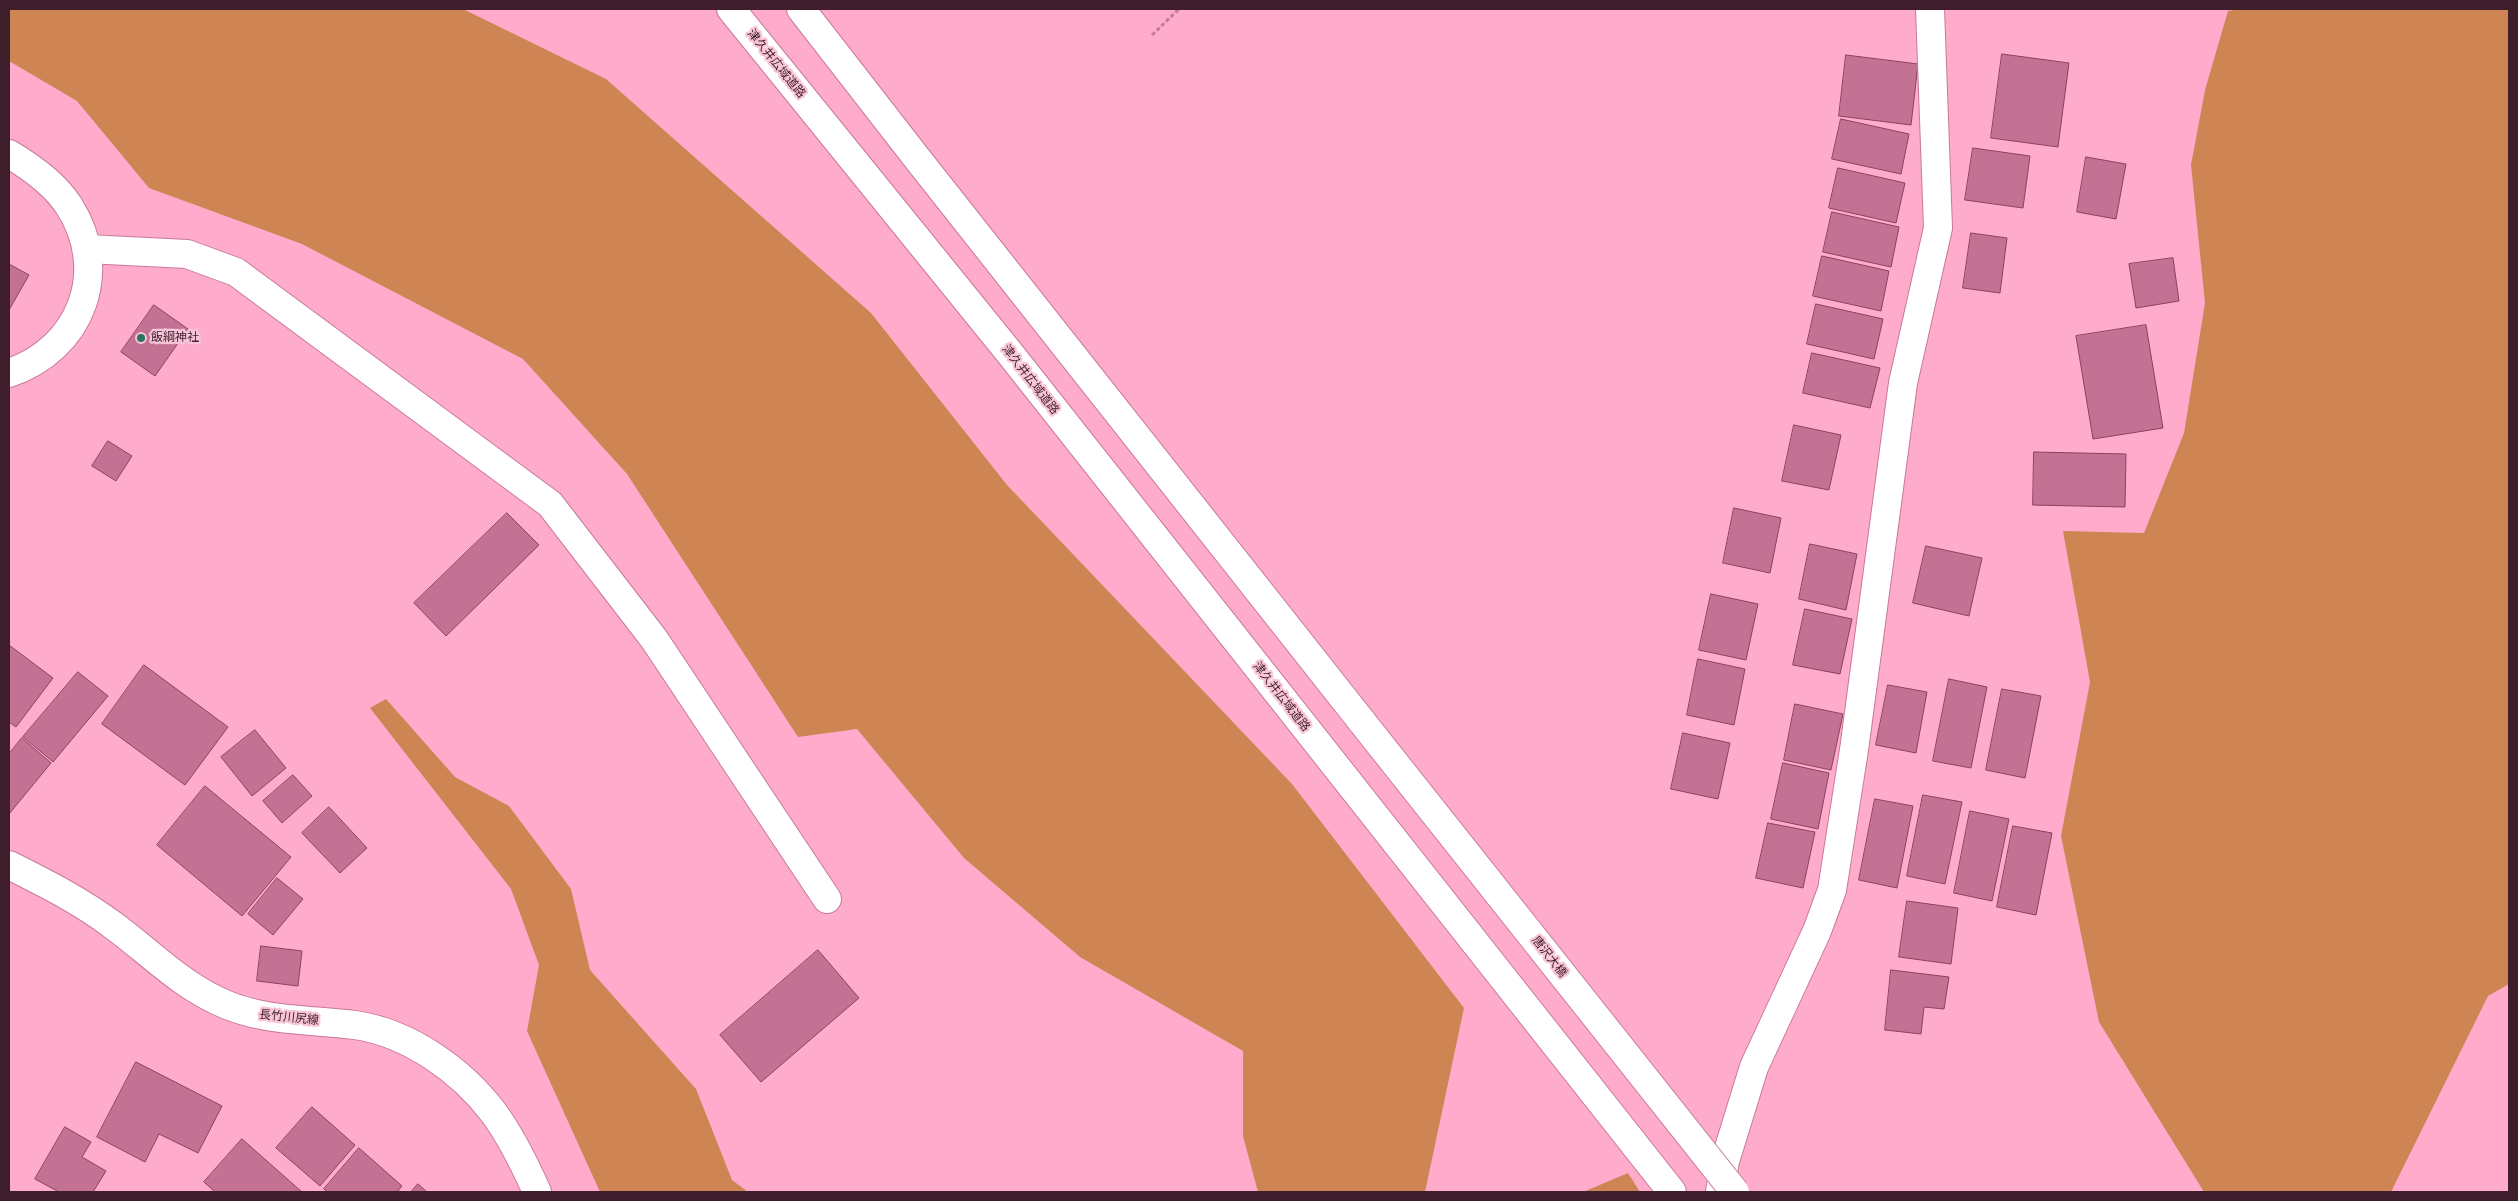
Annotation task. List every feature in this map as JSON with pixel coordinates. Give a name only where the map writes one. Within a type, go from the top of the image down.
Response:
[{"type":"main road","name":"津久井広域道路","points":[[731,9],[1006,349],[1672,1192]]},
{"type":"main road","name":"唐沢大橋","points":[[801,9],[1735,1192]]},
{"type":"main road","points":[[1720,1192],[1725,1161],[1754,1067],[1817,931],[1832,890],[1854,750],[1903,383],[1938,228],[1930,9]]},
{"type":"main road","points":[[9,154],[58,191],[77,220],[87,249],[86,289],[76,319],[49,352],[24,367],[9,373]]},
{"type":"main road","points":[[87,249],[187,254],[236,272],[550,504],[654,638],[826,899]]},
{"type":"main road","name":"長竹川尻線","points":[[9,865],[81,903],[185,981],[216,1000],[251,1014],[357,1026],[394,1036],[425,1052],[459,1077],[493,1111],[516,1150],[536,1192]]},
{"type":"path","points":[[1152,35],[1179,9]]},
{"type":"shaded area","points":[[9,9],[463,9],[606,79],[871,313],[1007,485],[1292,784],[1464,1008],[1425,1192],[1258,1192],[1243,1136],[1243,1051],[1080,957],[964,858],[857,729],[798,737],[627,474],[523,359],[302,244],[149,188],[77,101],[9,61]]},
{"type":"shaded area","points":[[2241,9],[2509,9],[2509,984],[2488,996],[2391,1192],[2204,1192],[2099,1022],[2061,836],[2090,682],[2063,531],[2144,533],[2184,433],[2205,303],[2191,165],[2205,90],[2228,11]]},
{"type":"shaded area","points":[[386,699],[455,777],[509,806],[571,889],[590,970],[696,1089],[732,1180],[748,1192],[600,1192],[527,1031],[539,965],[511,889],[370,708]]},
{"type":"shaded area","points":[[1628,1173],[1640,1192],[1583,1192]]},
{"type":"building","points":[[2002,54],[2069,63],[2058,147],[1991,138]]},
{"type":"building","points":[[1846,55],[1918,64],[1911,125],[1839,116]]},
{"type":"building","points":[[1841,119],[1909,134],[1901,174],[1832,159]]},
{"type":"building","points":[[1973,148],[2030,156],[2023,208],[1965,200]]},
{"type":"building","points":[[2086,157],[2126,164],[2116,219],[2077,212]]},
{"type":"building","points":[[1838,168],[1905,183],[1896,223],[1829,208]]},
{"type":"building","points":[[1832,212],[1899,227],[1891,267],[1823,252]]},
{"type":"building","points":[[1971,233],[2007,238],[2000,293],[1963,288]]},
{"type":"building","points":[[1822,256],[1889,271],[1881,311],[1813,296]]},
{"type":"building","points":[[2173,258],[2179,301],[2136,308],[2129,264]]},
{"type":"building","points":[[9,264],[29,275],[9,310]]},
{"type":"building","points":[[1816,304],[1883,319],[1874,359],[1807,344]]},
{"type":"building","points":[[154,305],[188,329],[155,376],[121,352]]},
{"type":"building","points":[[2146,325],[2163,428],[2093,439],[2076,336]]},
{"type":"building","points":[[1812,353],[1880,368],[1870,408],[1803,393]]},
{"type":"building","points":[[1794,425],[1841,435],[1829,490],[1782,481]]},
{"type":"building","points":[[108,441],[132,456],[116,481],[92,466]]},
{"type":"building","points":[[2034,452],[2126,454],[2125,507],[2033,505]]},
{"type":"building","points":[[1734,508],[1781,518],[1770,573],[1723,563]]},
{"type":"building","points":[[507,513],[539,545],[446,636],[414,603]]},
{"type":"building","points":[[1810,544],[1857,554],[1846,610],[1799,599]]},
{"type":"building","points":[[1926,546],[1982,558],[1969,616],[1913,603]]},
{"type":"building","points":[[1711,594],[1758,604],[1746,660],[1699,650]]},
{"type":"building","points":[[1805,609],[1852,619],[1840,674],[1793,665]]},
{"type":"building","points":[[9,645],[53,678],[16,727],[9,722]]},
{"type":"building","points":[[1698,659],[1745,669],[1734,725],[1687,715]]},
{"type":"building","points":[[144,665],[228,727],[185,785],[102,724]]},
{"type":"building","points":[[78,672],[108,696],[53,762],[23,737]]},
{"type":"building","points":[[1949,679],[1987,687],[1971,768],[1933,761]]},
{"type":"building","points":[[1888,685],[1927,692],[1916,753],[1876,745]]},
{"type":"building","points":[[2002,689],[2041,696],[2025,778],[1986,770]]},
{"type":"building","points":[[1795,704],[1843,714],[1831,770],[1784,760]]},
{"type":"building","points":[[255,730],[286,768],[252,796],[221,757]]},
{"type":"building","points":[[1683,733],[1730,743],[1718,799],[1671,789]]},
{"type":"building","points":[[22,738],[51,763],[9,814],[9,754]]},
{"type":"building","points":[[1783,763],[1829,773],[1818,829],[1771,819]]},
{"type":"building","points":[[293,775],[312,796],[282,823],[263,801]]},
{"type":"building","points":[[205,786],[291,857],[242,916],[157,845]]},
{"type":"building","points":[[1923,795],[1962,802],[1945,884],[1907,876]]},
{"type":"building","points":[[1875,799],[1913,806],[1897,888],[1859,880]]},
{"type":"building","points":[[329,807],[367,848],[340,873],[302,833]]},
{"type":"building","points":[[1970,811],[2009,819],[1992,901],[1954,893]]},
{"type":"building","points":[[1768,823],[1815,832],[1803,888],[1756,878]]},
{"type":"building","points":[[2013,826],[2052,833],[2036,915],[1997,907]]},
{"type":"building","points":[[277,878],[303,899],[273,935],[248,914]]},
{"type":"building","points":[[1907,901],[1958,908],[1951,964],[1899,957]]},
{"type":"building","points":[[261,946],[302,951],[298,986],[257,981]]},
{"type":"building","points":[[818,950],[859,998],[761,1082],[720,1035]]},
{"type":"building","points":[[1891,970],[1949,977],[1944,1009],[1924,1007],[1921,1034],[1885,1030]]},
{"type":"building","points":[[136,1062],[222,1106],[198,1153],[159,1134],[145,1162],[97,1137]]},
{"type":"building","points":[[312,1107],[355,1145],[320,1186],[276,1148]]},
{"type":"building","points":[[65,1127],[91,1142],[82,1157],[106,1171],[93,1192],[59,1192],[35,1179]]},
{"type":"building","points":[[242,1139],[302,1192],[215,1192],[204,1182]]},
{"type":"building","points":[[359,1148],[402,1186],[397,1192],[328,1192],[324,1189]]},
{"type":"building","points":[[418,1184],[427,1192],[411,1192]]},
{"type":"place","name":"飯綱神社","points":[[141,338]]}]
